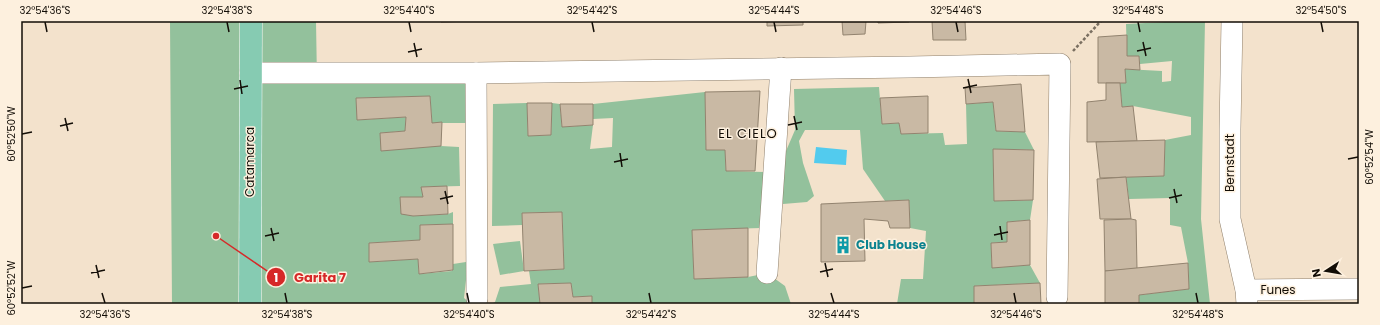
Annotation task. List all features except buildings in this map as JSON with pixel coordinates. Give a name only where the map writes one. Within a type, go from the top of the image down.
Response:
[{"type":"main road","name":"Catamarca","points":[[250,304],[251,21]]},
{"type":"street","name":"Bernstadt","points":[[1232,21],[1230,219],[1246,297]]},
{"type":"street","points":[[250,73],[476,73],[1060,64],[1057,297]]},
{"type":"street","points":[[767,273],[781,68]]},
{"type":"street","points":[[476,73],[477,298]]},
{"type":"street","name":"Funes","points":[[1246,297],[1359,290]]},
{"type":"path","points":[[1060,64],[1101,21]]},
{"type":"green space","points":[[170,21],[316,21],[317,81],[468,83],[468,123],[432,123],[430,96],[356,98],[358,120],[406,117],[405,131],[380,133],[441,146],[459,147],[460,186],[422,187],[423,197],[413,216],[448,214],[453,212],[453,224],[420,225],[420,240],[369,243],[369,262],[418,259],[419,274],[452,271],[453,264],[466,262],[467,271],[464,298],[471,304],[172,304]]},
{"type":"green space","points":[[1205,21],[1201,219],[1210,304],[1139,304],[1139,295],[1189,289],[1188,263],[1181,227],[1170,225],[1170,198],[1129,199],[1126,177],[1164,176],[1165,140],[1191,135],[1191,117],[1133,106],[1122,107],[1120,83],[1125,69],[1162,71],[1162,82],[1171,81],[1172,61],[1140,64],[1139,57],[1127,56],[1126,24]]},
{"type":"green space","points":[[879,87],[882,124],[899,123],[901,134],[943,133],[945,145],[967,144],[966,104],[993,102],[996,131],[1025,132],[1034,150],[993,149],[994,201],[1033,200],[1030,220],[1007,222],[1007,242],[991,243],[992,267],[1030,265],[1040,283],[974,286],[974,304],[897,304],[901,279],[923,279],[926,231],[910,228],[909,200],[885,201],[863,169],[860,130],[805,130],[799,141],[803,163],[814,196],[807,202],[783,204],[783,158],[795,130],[794,89]]},
{"type":"green space","points":[[705,92],[706,150],[725,150],[726,171],[765,172],[761,228],[692,230],[694,279],[748,277],[767,273],[785,286],[791,304],[592,304],[592,296],[573,297],[571,283],[538,284],[540,304],[491,304],[495,302],[500,287],[531,284],[529,271],[564,269],[562,212],[522,213],[522,225],[492,226],[493,104],[527,103],[528,136],[551,135],[552,103],[560,104],[562,127],[593,125],[590,149],[612,147],[613,118],[593,119],[593,104]]},
{"type":"green space","points":[[520,241],[524,271],[500,275],[493,244]]},
{"type":"water","points":[[816,147],[847,150],[846,165],[814,163]]},
{"type":"place","name":"Garita 7","points":[[216,236]]},
{"type":"place","name":"Club House","points":[[843,245]]},
{"type":"district","name":"EL CIELO","points":[[748,133]]}]
